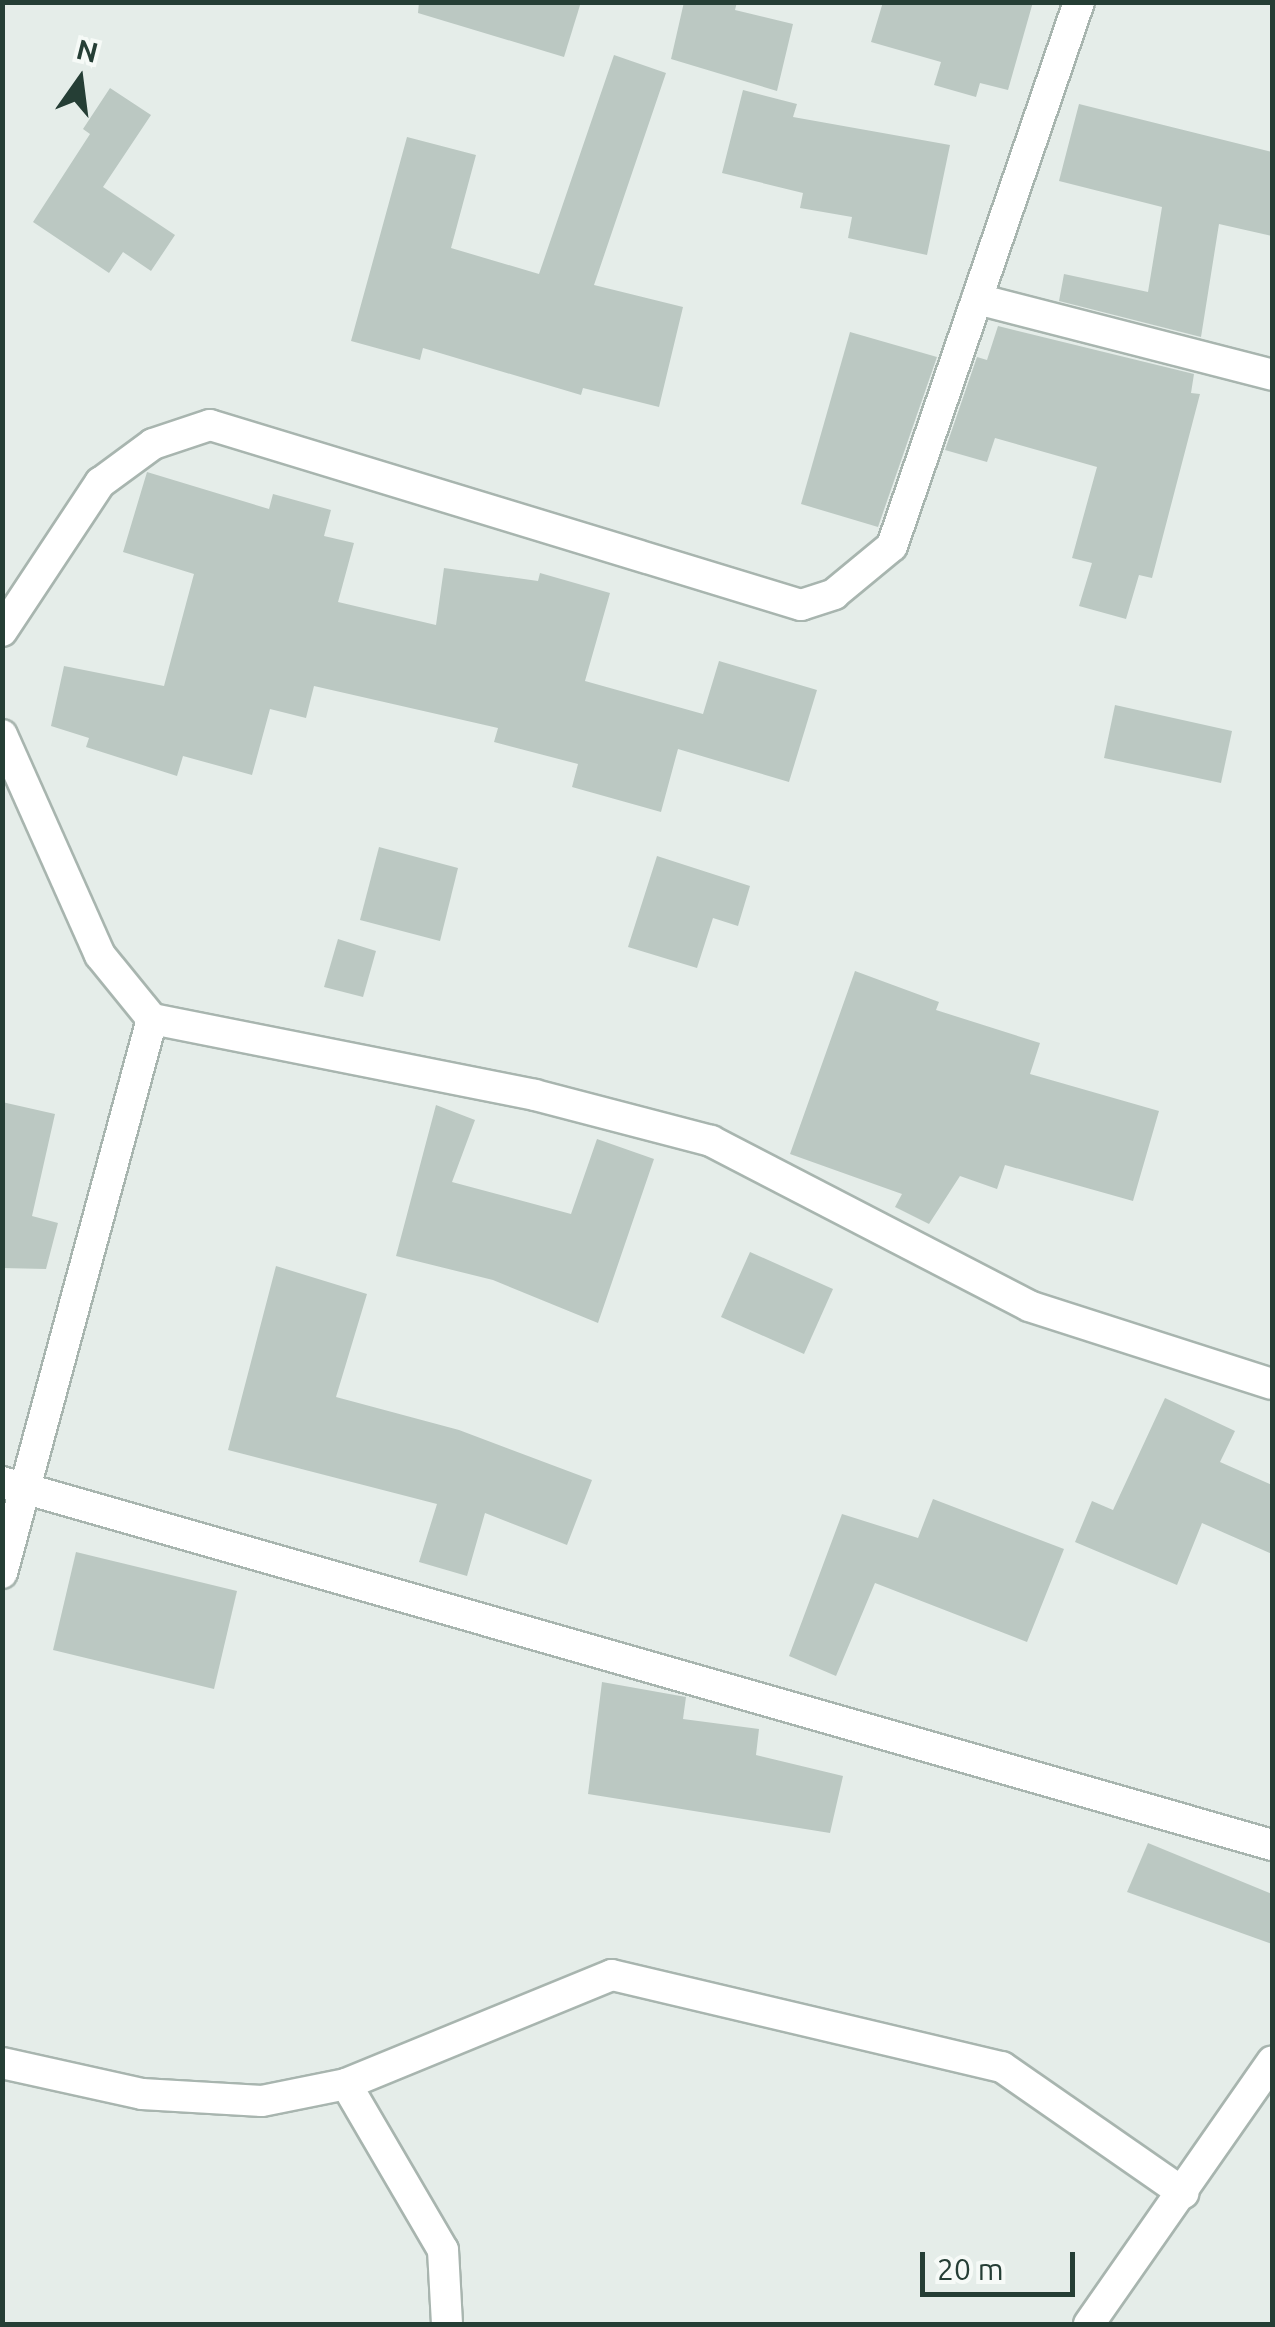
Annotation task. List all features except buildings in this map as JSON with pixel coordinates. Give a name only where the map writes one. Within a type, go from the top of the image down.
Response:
[{"type":"street","points":[[2,630],[100,483],[153,444],[210,425],[801,605],[834,594],[892,546],[1079,2]]},
{"type":"street","points":[[976,299],[1272,375]]},
{"type":"street","points":[[2,735],[100,955],[152,1020],[535,1095],[711,1141],[1029,1306],[1272,1384]]},
{"type":"street","points":[[2,1574],[15,1485],[152,1020]]},
{"type":"street","points":[[15,1485],[1272,1845]]},
{"type":"street","points":[[2,2064],[142,2094],[262,2101],[346,2084],[612,1975],[1002,2067],[1183,2193]]},
{"type":"street","points":[[1089,2324],[1272,2062]]},
{"type":"street","points":[[346,2084],[443,2250],[448,2324]]}]
